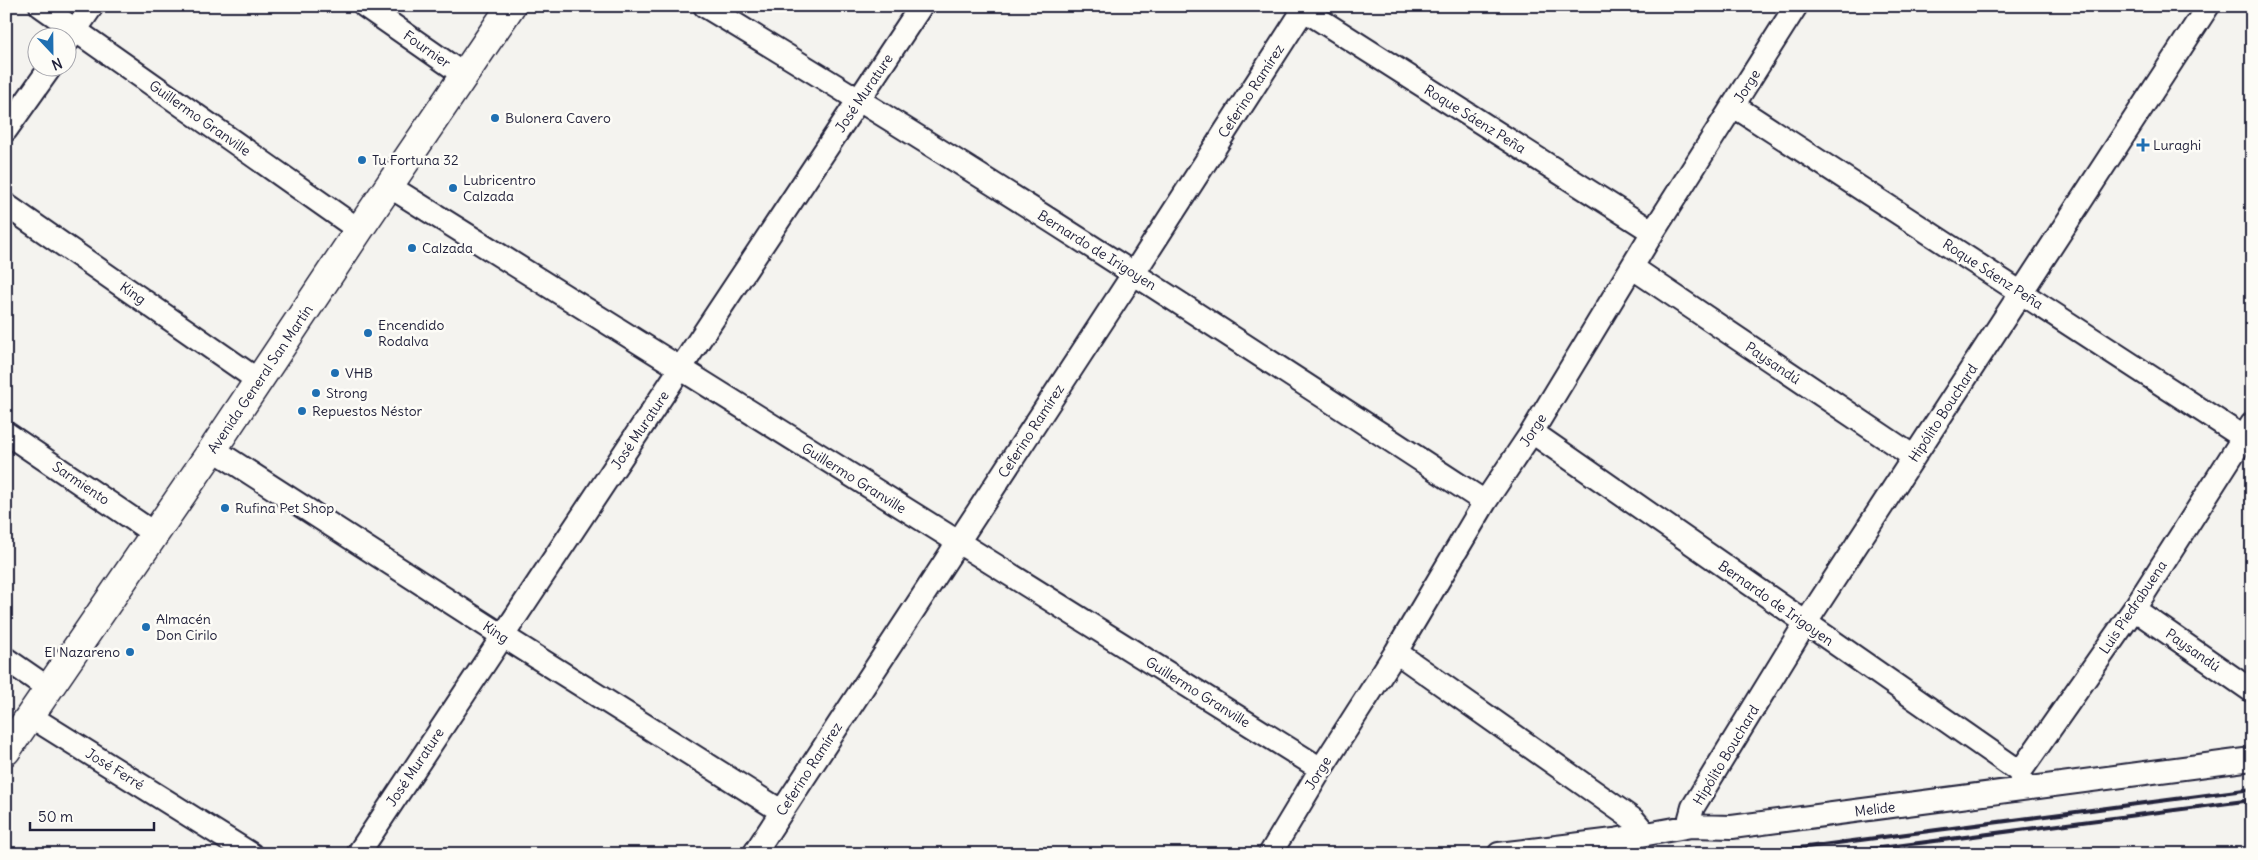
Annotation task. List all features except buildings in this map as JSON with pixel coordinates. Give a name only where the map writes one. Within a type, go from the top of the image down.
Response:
[{"type":"main road","name":"Avenida General San Martín","points":[[6,751],[213,449],[358,230],[511,6]]},
{"type":"street","name":"Guillermo Granville","points":[[41,6],[64,28]]},
{"type":"street","points":[[77,28],[92,6]]},
{"type":"street","name":"Fournier","points":[[365,6],[464,75]]},
{"type":"street","name":"Bernardo de Irigoyen","points":[[705,6],[860,99],[1134,273],[1485,502]]},
{"type":"street","name":"José Murature","points":[[358,854],[922,6]]},
{"type":"street","name":"Jorge","points":[[1270,854],[1321,769],[1396,652],[1485,502],[1532,432],[1633,268],[1653,232],[1796,6]]},
{"type":"street","name":"Hipólito Bouchard","points":[[1691,826],[1690,818],[1693,807],[1805,624],[2208,6]]},
{"type":"street","name":"Roque Sáenz Peña","points":[[1302,7],[1653,232]]},
{"type":"street","name":"Ceferino Ramírez","points":[[754,854],[1134,273],[1302,7]]},
{"type":"street","name":"Guillermo Granville","points":[[78,40],[358,230]]},
{"type":"street","points":[[6,130],[43,78]]},
{"type":"street","name":"Roque Sáenz Peña","points":[[1734,106],[2022,292],[2249,434]]},
{"type":"street","name":"Guillermo Granville","points":[[389,186],[1321,769]]},
{"type":"street","name":"King","points":[[6,204],[259,381]]},
{"type":"street","name":"Paysandú","points":[[1633,268],[1914,457]]},
{"type":"street","name":"Sarmiento","points":[[6,432],[155,534]]},
{"type":"street","name":"Bernardo de Irigoyen","points":[[1532,432],[1805,624],[2021,781]]},
{"type":"street","name":"Luis Piedrabuena","points":[[2021,781],[2249,434]]},
{"type":"street","name":"King","points":[[213,449],[503,636],[781,811]]},
{"type":"street","name":"Paysandú","points":[[2134,609],[2252,691]]},
{"type":"street","points":[[1396,652],[1634,820],[1644,833]]},
{"type":"street","points":[[6,659],[48,688]]},
{"type":"street","name":"José Ferré","points":[[30,716],[250,854]]},
{"type":"street","name":"Melide","points":[[1499,854],[1614,840],[1644,833],[1691,826],[1732,827],[2021,781],[2252,759]]},
{"type":"railway","points":[[1753,854],[2252,789]]},
{"type":"railway","points":[[1834,854],[2252,800]]},
{"type":"place","name":"Bulonera Cavero","points":[[495,118]]},
{"type":"place","name":"Luraghi","points":[[2143,145]]},
{"type":"place","name":"Tu Fortuna 32","points":[[362,160]]},
{"type":"place","name":"Lubricentro Calzada","points":[[453,188]]},
{"type":"place","name":"Calzada","points":[[412,248]]},
{"type":"place","name":"Encendido Rodalva","points":[[368,333]]},
{"type":"place","name":"VHB","points":[[335,373]]},
{"type":"place","name":"Strong","points":[[316,393]]},
{"type":"place","name":"Repuestos Néstor","points":[[302,411]]},
{"type":"place","name":"Rufina Pet Shop","points":[[225,508]]},
{"type":"place","name":"Almacén Don Cirilo","points":[[146,627]]},
{"type":"place","name":"El Nazareno","points":[[130,652]]}]
